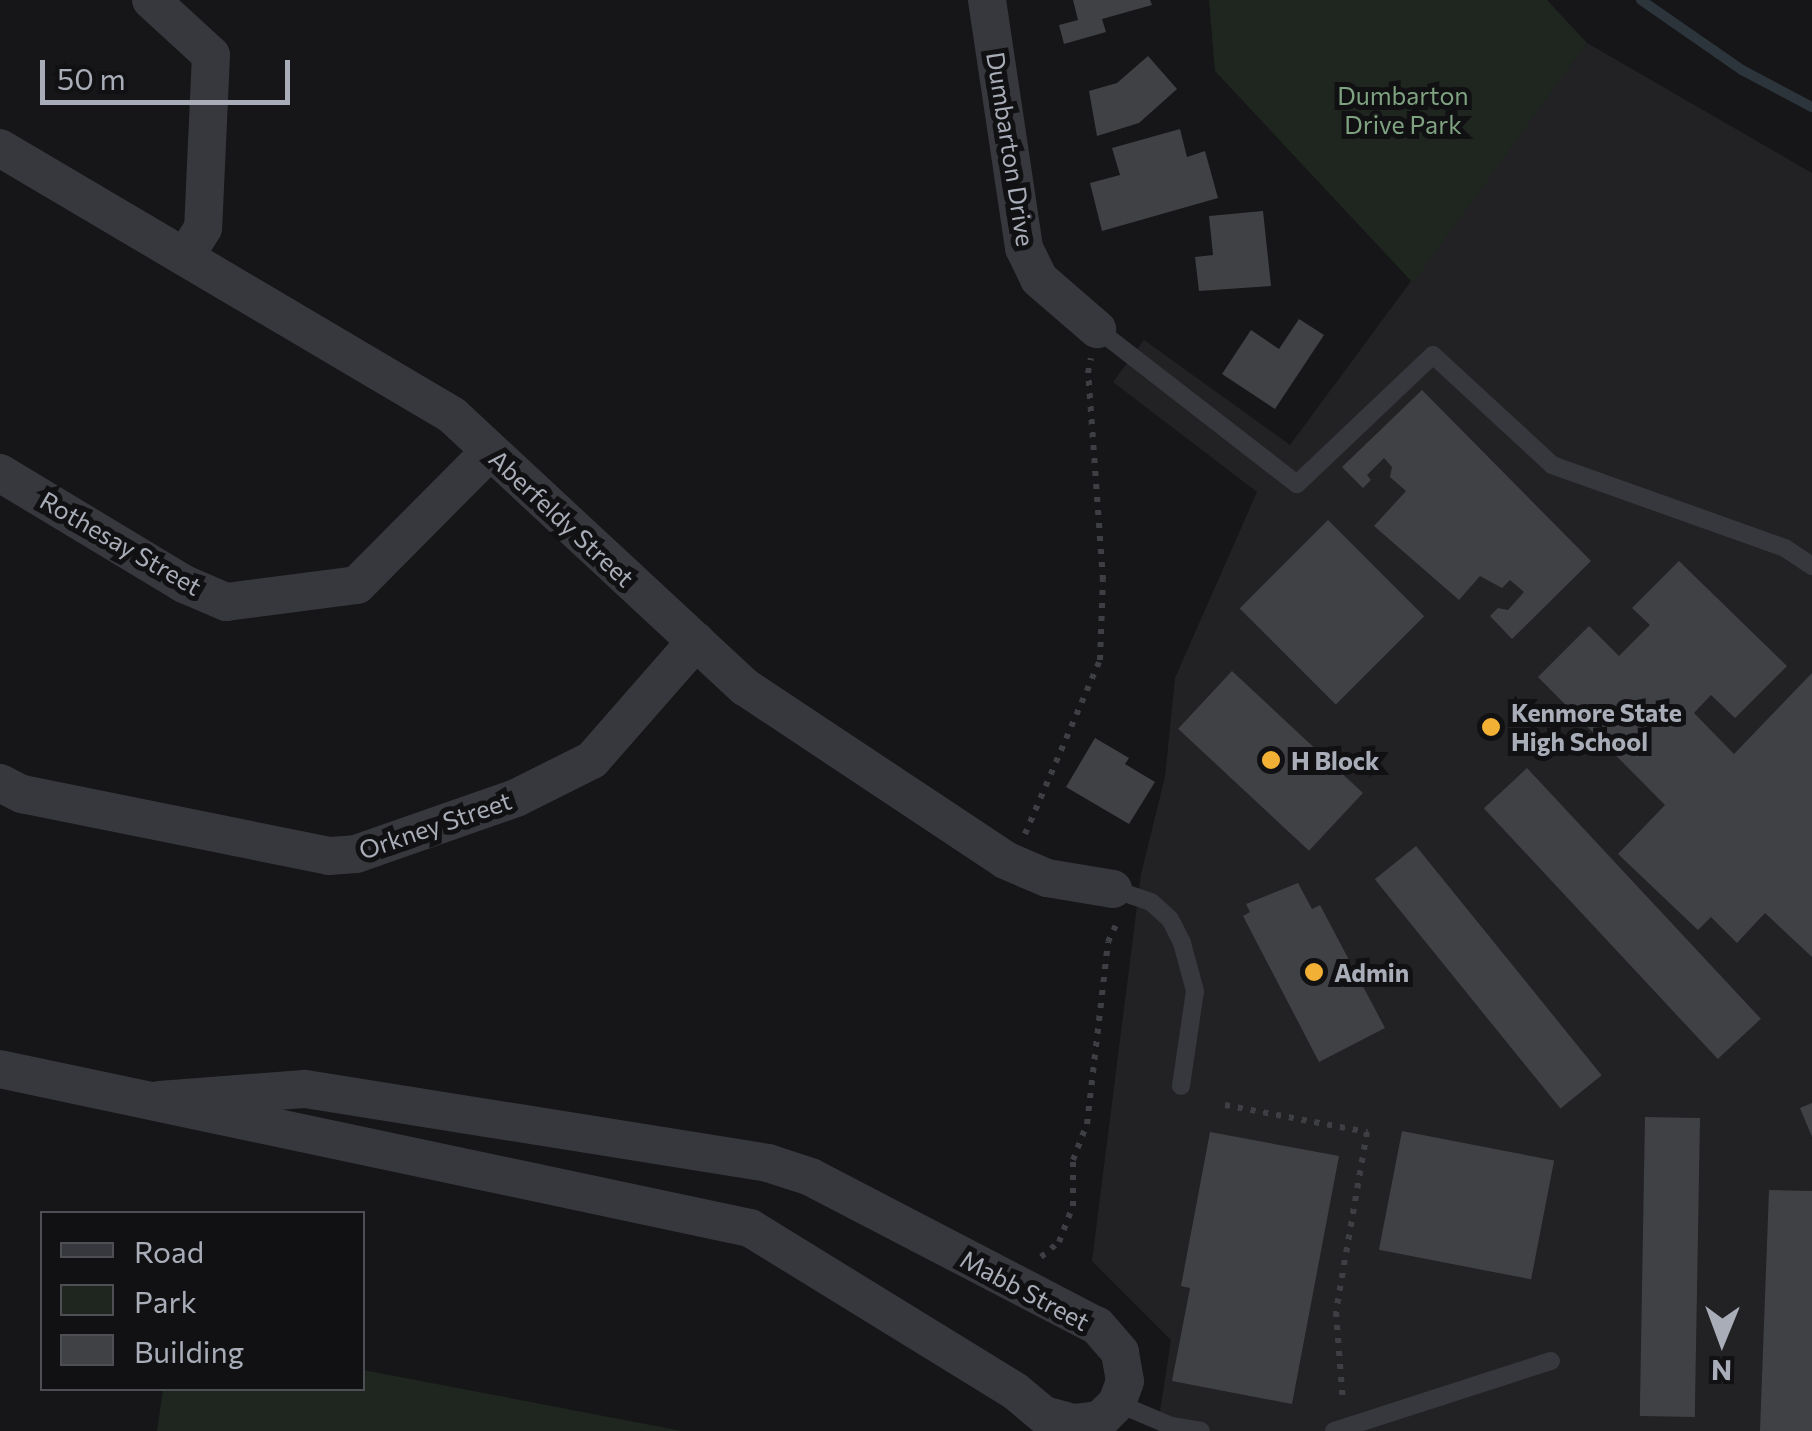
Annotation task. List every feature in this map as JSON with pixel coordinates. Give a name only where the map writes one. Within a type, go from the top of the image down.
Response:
[{"type":"street","points":[[151,0],[211,55],[203,228],[186,255]]},
{"type":"street","name":"Dumbarton Drive","points":[[987,0],[1024,248],[1040,280],[1097,329]]},
{"type":"street","name":"Aberfeldy Street","points":[[0,148],[452,415],[745,687],[1005,860],[1120,903]]},
{"type":"street","name":"Rothesay Street","points":[[0,473],[184,584],[226,602],[356,585],[489,452]]},
{"type":"street","name":"Orkney Street","points":[[0,783],[22,794],[329,856],[356,854],[516,798],[592,760],[696,641]]},
{"type":"street","name":"Mabb Street","points":[[0,1069],[750,1228],[1015,1391],[1044,1415],[1074,1423],[1100,1420],[1117,1404],[1124,1381],[1120,1352],[1096,1326],[811,1177],[768,1163],[304,1089],[158,1100]]},
{"type":"lane","points":[[1097,329],[1297,484],[1432,355],[1552,464],[1785,548],[1812,566]]},
{"type":"lane","points":[[1120,903],[1151,902],[1170,919],[1182,943],[1195,991],[1182,1086]]},
{"type":"lane","points":[[1334,1431],[1551,1361]]},
{"type":"lane","points":[[1117,1404],[1170,1426],[1201,1431]]},
{"type":"path","points":[[1022,840],[1100,660],[1103,580],[1088,372],[1097,329]]},
{"type":"path","points":[[1024,1259],[1040,1258],[1059,1242],[1072,1206],[1073,1160],[1087,1124],[1108,942],[1120,903]]},
{"type":"path","points":[[1226,1105],[1367,1132],[1336,1312],[1344,1412]]},
{"type":"shaded area","name":"Kenmore State High School","points":[[1587,43],[1812,173],[1812,1431],[1157,1431],[1171,1340],[1092,1261],[1141,874],[1165,777],[1175,678],[1257,492],[1113,382],[1144,340],[1290,445]]},
{"type":"green space","name":"Dumbarton Drive Park","points":[[1209,0],[1547,0],[1587,43],[1413,283],[1215,71]]},
{"type":"green space","points":[[365,1370],[682,1431],[157,1431],[163,1391],[365,1391]]},
{"type":"building","points":[[1073,0],[1150,0],[1152,5],[1102,19],[1106,32],[1064,44],[1059,25],[1078,20]]},
{"type":"building","points":[[1148,56],[1177,89],[1139,123],[1097,136],[1089,91],[1117,83]]},
{"type":"building","points":[[1180,129],[1187,157],[1205,151],[1218,198],[1102,231],[1090,183],[1120,175],[1112,148]]},
{"type":"building","points":[[1263,211],[1271,286],[1199,291],[1195,257],[1213,255],[1209,216]]},
{"type":"building","points":[[1299,319],[1324,335],[1275,409],[1222,374],[1251,330],[1279,349]]},
{"type":"building","points":[[1422,390],[1591,561],[1512,639],[1490,616],[1498,608],[1508,610],[1524,592],[1510,580],[1502,588],[1480,576],[1459,600],[1374,526],[1406,491],[1390,477],[1392,467],[1384,458],[1367,475],[1371,480],[1363,488],[1342,467]]},
{"type":"building","points":[[1328,520],[1424,616],[1336,705],[1240,608]]},
{"type":"building","points":[[1679,561],[1787,666],[1735,718],[1711,695],[1694,713],[1734,754],[1812,673],[1812,957],[1765,913],[1737,943],[1711,917],[1698,930],[1618,854],[1665,805],[1538,677],[1589,626],[1619,656],[1650,625],[1632,608]]},
{"type":"building","name":"H Block","points":[[1232,671],[1363,793],[1309,851],[1178,729]]},
{"type":"building","points":[[1095,738],[1129,758],[1125,764],[1155,782],[1129,824],[1066,787]]},
{"type":"building","points":[[1527,768],[1761,1019],[1718,1059],[1484,808]]},
{"type":"building","points":[[1416,846],[1602,1075],[1560,1109],[1375,879]]},
{"type":"building","name":"Admin","points":[[1298,883],[1312,909],[1320,905],[1385,1028],[1319,1062],[1243,916],[1250,912],[1246,904]]},
{"type":"building","points":[[1812,1103],[1812,1137],[1800,1108]]},
{"type":"building","points":[[1645,1117],[1700,1118],[1695,1417],[1640,1416]]},
{"type":"building","points":[[1402,1131],[1554,1161],[1531,1279],[1379,1250]]},
{"type":"building","points":[[1210,1132],[1339,1156],[1292,1404],[1172,1381],[1190,1288],[1181,1286]]},
{"type":"building","points":[[1769,1190],[1812,1191],[1812,1431],[1760,1431]]},
{"type":"waterway","points":[[1641,0],[1742,70],[1812,107]]},
{"type":"place","name":"Kenmore State High School","points":[[1491,727]]},
{"type":"place","name":"H Block","points":[[1271,760]]},
{"type":"place","name":"Admin","points":[[1314,972]]}]
